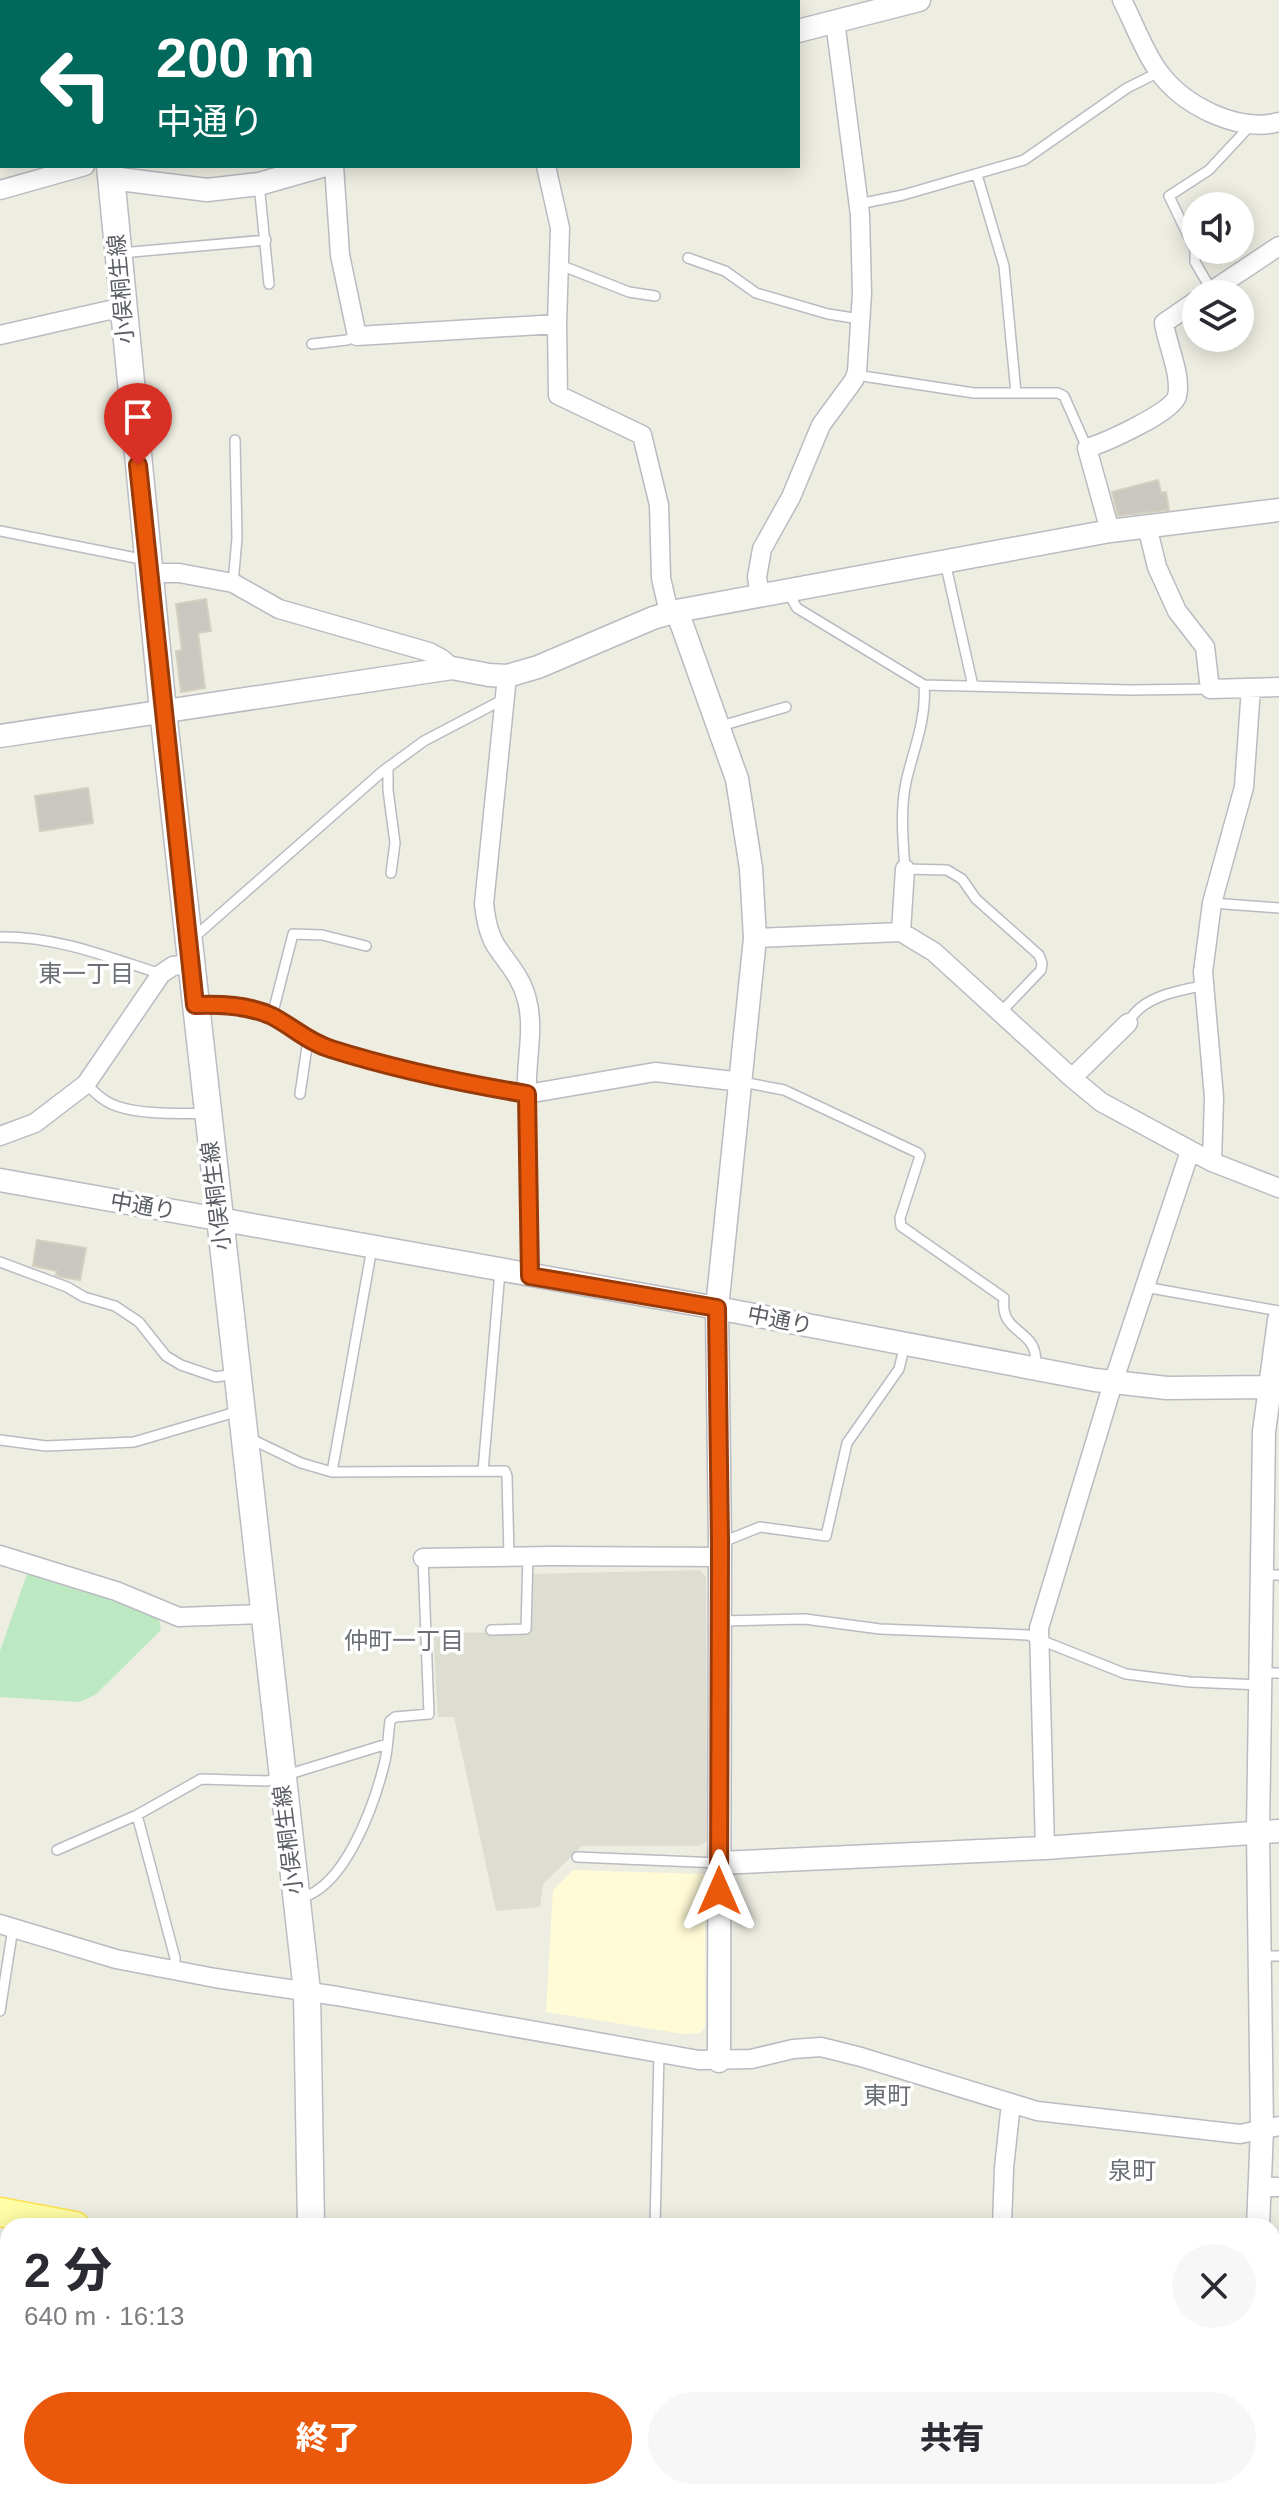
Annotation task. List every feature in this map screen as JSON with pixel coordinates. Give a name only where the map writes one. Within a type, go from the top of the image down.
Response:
[{"type":"main road","name":"小俣桐生線","points":[[110,172],[206,1113],[307,1991],[311,2218]]},
{"type":"street","points":[[800,30],[919,0]]},
{"type":"street","points":[[1122,0],[1159,72],[1181,94],[1206,110],[1250,126],[1279,122]]},
{"type":"street","points":[[760,595],[757,577],[762,549],[791,497],[821,425],[856,375],[862,293],[859,204],[835,21]]},
{"type":"street","points":[[0,190],[78,168]]},
{"type":"street","points":[[110,172],[207,190],[259,184],[315,168]]},
{"type":"street","points":[[334,168],[340,255],[357,336],[557,324]]},
{"type":"street","points":[[546,168],[560,228],[558,395],[642,435],[659,505],[661,578],[737,779],[751,868],[755,938],[717,1308],[719,2061]]},
{"type":"street","points":[[1228,280],[1279,246]]},
{"type":"street","points":[[0,335],[123,307]]},
{"type":"street","points":[[1110,531],[1087,448],[1159,414],[1176,400],[1178,393],[1174,366],[1164,323],[1182,311]]},
{"type":"street","points":[[0,736],[452,668],[507,676],[538,667],[673,612],[1110,531],[1279,510]]},
{"type":"street","points":[[1147,526],[1157,567],[1177,611],[1205,647],[1210,689],[1279,687]]},
{"type":"street","points":[[148,567],[233,583],[279,609],[429,652],[452,668]]},
{"type":"street","points":[[507,676],[484,904],[487,924],[495,944],[513,967],[528,1002],[527,1094],[655,1072],[742,1082]]},
{"type":"street","points":[[1212,1162],[1214,1097],[1202,986],[1212,903],[1244,787],[1251,688]]},
{"type":"street","points":[[901,932],[905,869]]},
{"type":"street","points":[[755,938],[901,932],[934,952],[1101,1102],[1212,1162],[1279,1188]]},
{"type":"street","points":[[0,1136],[35,1123],[86,1084],[161,974],[173,966],[190,964]]},
{"type":"street","points":[[1072,1078],[1128,1023]]},
{"type":"street","points":[[1045,1848],[1038,1637],[1059,1557],[1113,1383],[1190,1151]]},
{"type":"street","name":"中通り","points":[[0,1180],[717,1308],[1113,1383],[1167,1388],[1273,1387]]},
{"type":"street","points":[[1260,2218],[1269,2187],[1270,2128],[1267,1677],[1270,1575],[1264,1432],[1273,1387],[1279,1320]]},
{"type":"street","points":[[423,1558],[720,1550]]},
{"type":"street","points":[[0,1555],[116,1591],[179,1617],[263,1614]]},
{"type":"street","points":[[719,1863],[1045,1848],[1269,1831]]},
{"type":"street","points":[[7,1926],[116,1959],[659,2053],[719,2061],[821,2047],[1037,2111],[1240,2134],[1270,2128]]},
{"type":"street","points":[[1002,2218],[1011,2103]]},
{"type":"lane","points":[[859,204],[977,175],[1035,155],[1127,88],[1159,72]]},
{"type":"lane","points":[[1200,280],[1195,250],[1169,196],[1209,170],[1250,126]]},
{"type":"lane","points":[[977,175],[1004,266],[1016,393]]},
{"type":"lane","points":[[259,184],[269,284]]},
{"type":"lane","points":[[118,253],[266,240]]},
{"type":"lane","points":[[688,258],[725,271],[756,293],[828,314],[860,319]]},
{"type":"lane","points":[[560,265],[629,292],[655,296]]},
{"type":"lane","points":[[312,344],[357,336]]},
{"type":"lane","points":[[856,375],[974,393],[1058,393],[1064,396],[1087,448]]},
{"type":"lane","points":[[233,583],[237,538],[235,440]]},
{"type":"lane","points":[[0,531],[148,567]]},
{"type":"lane","points":[[945,562],[973,686]]},
{"type":"lane","points":[[787,591],[797,608],[924,685],[1210,689]]},
{"type":"lane","points":[[924,685],[924,708],[904,801],[902,836],[905,869],[947,870],[962,879],[976,899],[1039,955],[1041,970],[1001,1012]]},
{"type":"lane","points":[[187,937],[200,932],[388,767],[424,741],[504,699]]},
{"type":"lane","points":[[718,727],[786,707]]},
{"type":"lane","points":[[388,767],[395,843],[391,873]]},
{"type":"lane","points":[[1212,903],[1279,908]]},
{"type":"lane","points":[[272,1016],[293,934],[322,935],[366,946]]},
{"type":"lane","points":[[0,937],[30,936],[161,974]]},
{"type":"lane","points":[[1128,1023],[1132,1014],[1152,1000],[1202,986]]},
{"type":"lane","points":[[195,1005],[244,1007],[272,1016],[308,1040],[413,1071],[527,1094],[530,1276]]},
{"type":"lane","points":[[300,1094],[308,1040]]},
{"type":"lane","points":[[742,1082],[784,1090],[918,1153],[920,1156],[900,1218],[901,1226],[1004,1298],[1004,1311],[1009,1323],[1033,1344],[1037,1352],[1035,1369]]},
{"type":"lane","points":[[86,1084],[106,1101],[118,1106],[206,1113]]},
{"type":"lane","points":[[332,1472],[372,1248]]},
{"type":"lane","points":[[0,1262],[67,1287],[84,1297],[115,1306],[139,1322],[166,1356],[181,1365],[216,1377],[236,1373]]},
{"type":"lane","points":[[483,1471],[500,1271]]},
{"type":"lane","points":[[1145,1287],[1279,1311]]},
{"type":"lane","points":[[720,1550],[760,1527],[826,1536],[847,1443],[899,1369],[905,1344]]},
{"type":"lane","points":[[0,1440],[46,1446],[134,1442],[240,1411]]},
{"type":"lane","points":[[244,1437],[255,1438],[301,1463],[332,1472],[505,1471],[509,1556]]},
{"type":"lane","points":[[491,1630],[526,1629],[528,1556]]},
{"type":"lane","points":[[295,1899],[307,1897],[322,1888],[342,1866],[373,1798],[385,1763],[390,1721],[395,1717],[429,1714],[423,1558]]},
{"type":"lane","points":[[719,1621],[805,1619],[880,1629],[1038,1637],[1093,1663],[1126,1674],[1190,1682],[1267,1677]]},
{"type":"lane","points":[[57,1850],[137,1815],[201,1779],[267,1781],[387,1744]]},
{"type":"lane","points":[[137,1815],[175,1958],[175,1970]]},
{"type":"lane","points":[[577,1857],[719,1863]]},
{"type":"lane","points":[[0,2011],[7,1926]]},
{"type":"lane","points":[[655,2218],[659,2053]]},
{"type":"shaded area","points":[[700,1570],[706,1577],[707,1841],[699,1846],[582,1846],[543,1884],[540,1907],[496,1911],[454,1717],[438,1717],[433,1633],[526,1632],[531,1628],[532,1574]]},
{"type":"shaded area","points":[[573,1870],[705,1874],[705,2027],[700,2033],[683,2034],[546,2012],[553,1890]]},
{"type":"green space","points":[[27,1574],[143,1610],[159,1619],[161,1630],[95,1695],[79,1702],[0,1697],[0,1651]]},
{"type":"building","points":[[1158,480],[1161,493],[1166,492],[1169,510],[1118,516],[1112,492]]},
{"type":"building","points":[[206,599],[211,631],[198,633],[205,688],[181,692],[176,651],[182,650],[176,604]]},
{"type":"building","points":[[88,788],[93,823],[40,831],[35,796]]},
{"type":"building","points":[[37,1240],[86,1248],[80,1280],[61,1277],[56,1275],[57,1271],[33,1266]]},
{"type":"district","name":"東一丁目","points":[[86,973]]},
{"type":"district","name":"仲町一丁目","points":[[404,1640]]},
{"type":"district","name":"東町","points":[[887,2095]]},
{"type":"district","name":"泉町","points":[[1132,2170]]},
{"type":"route","points":[[138,465],[195,1005],[244,1007],[272,1016],[308,1040],[328,1048],[413,1071],[527,1094],[530,1276],[717,1308],[719,1891]]}]
